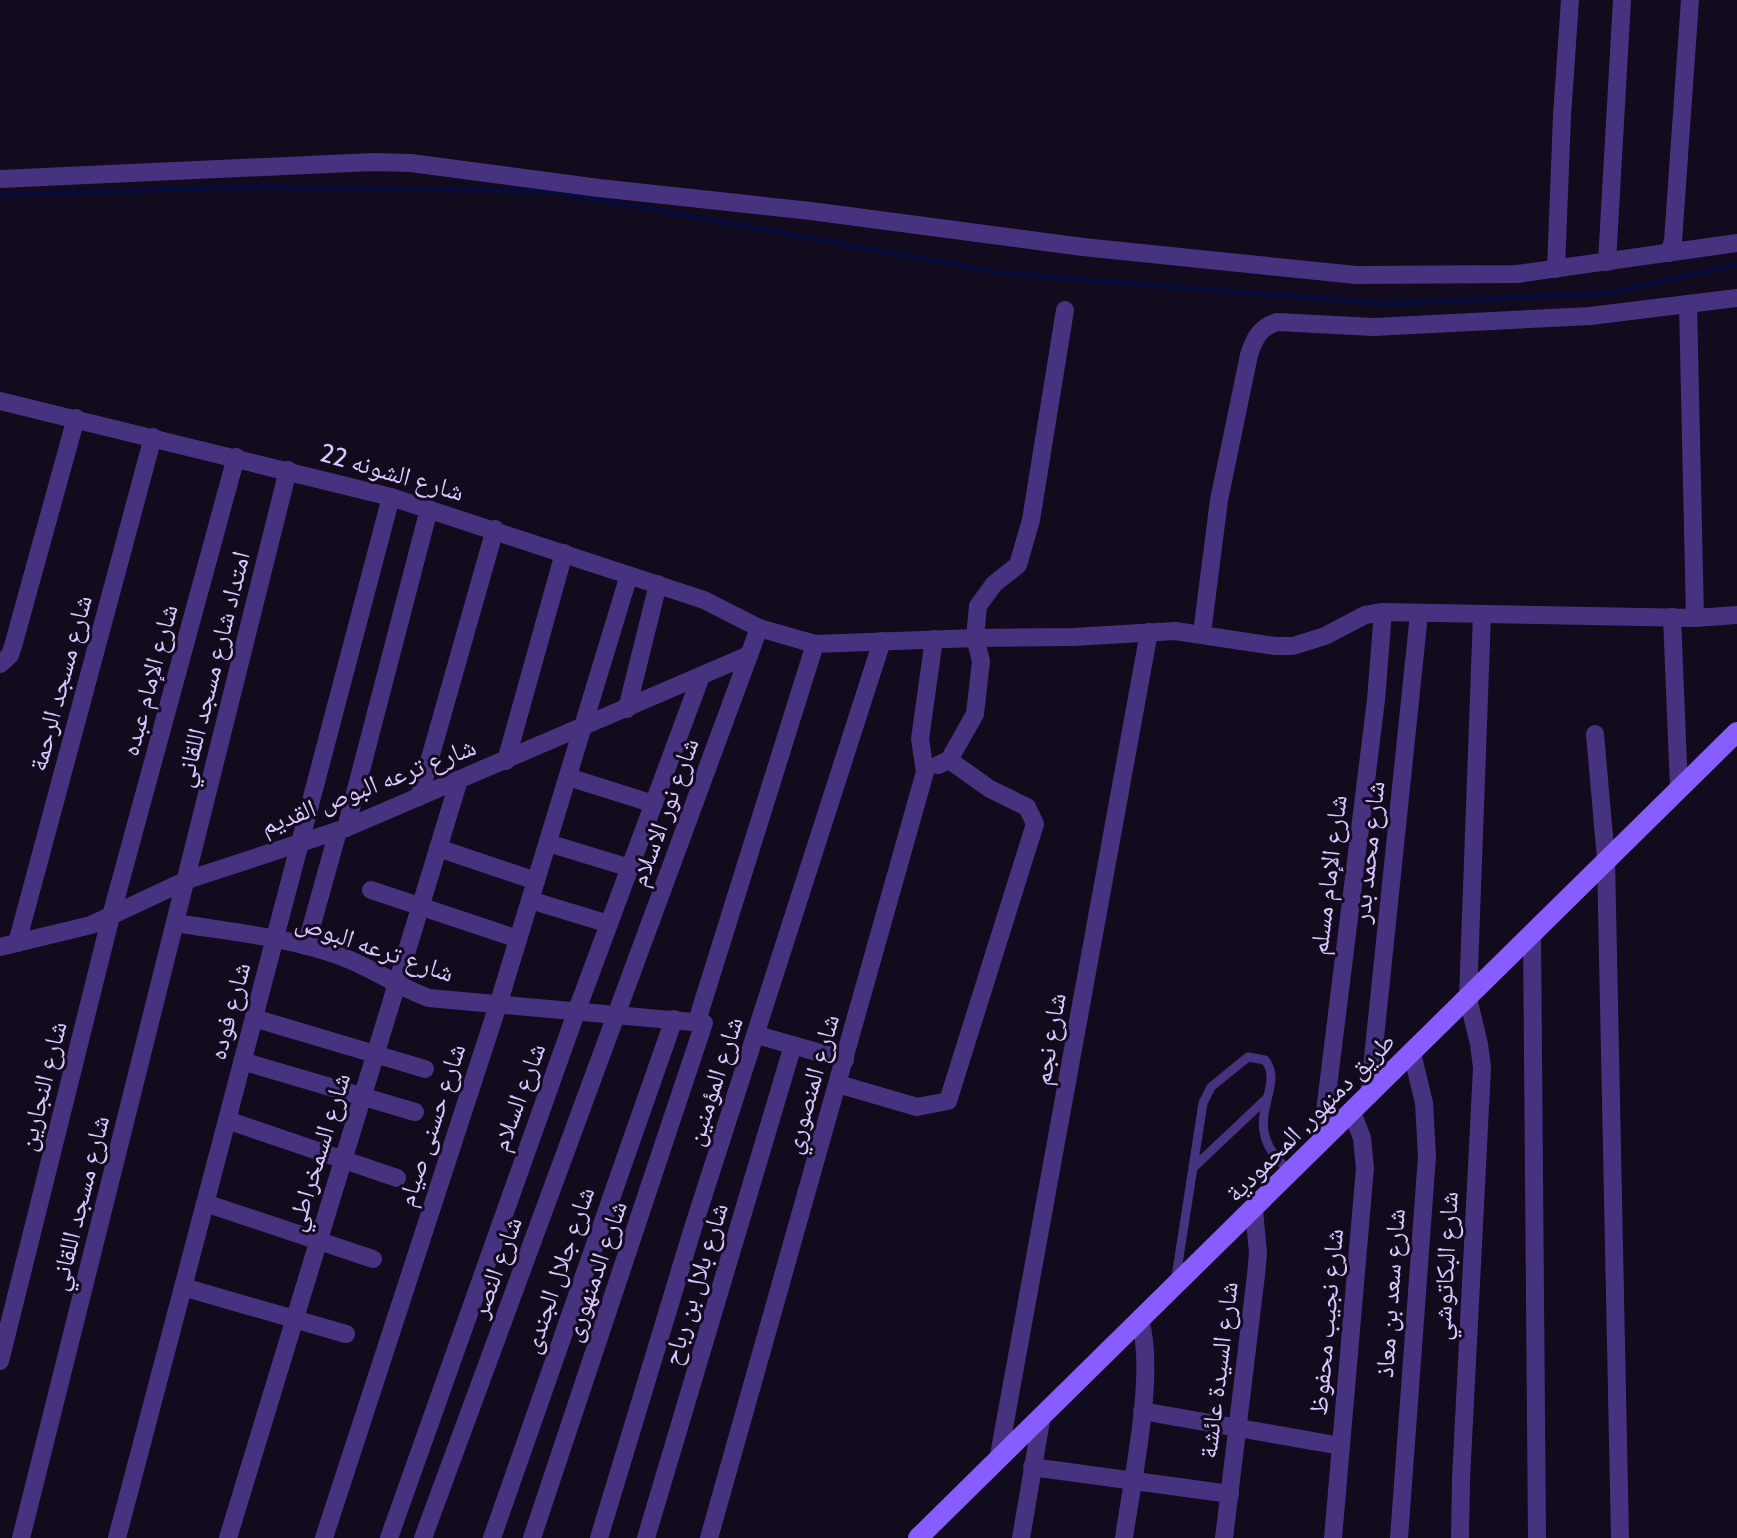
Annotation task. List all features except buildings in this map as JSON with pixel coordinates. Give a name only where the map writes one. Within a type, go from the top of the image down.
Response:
[{"type":"main road","name":"طريق دمنهور, المحمودية","points":[[918,1538],[1606,859],[1736,737]]},
{"type":"street","points":[[1556,269],[1554,258],[1570,0]]},
{"type":"street","points":[[1607,262],[1622,0]]},
{"type":"street","points":[[1669,253],[1673,241],[1690,0]]},
{"type":"street","points":[[0,179],[373,162],[411,163],[1083,247],[1356,275],[1517,274],[1737,243]]},
{"type":"street","points":[[1202,633],[1219,500],[1249,355],[1253,339],[1266,325],[1277,322],[1374,327],[1590,316],[1737,298]]},
{"type":"street","points":[[1688,304],[1695,618]]},
{"type":"street","points":[[925,772],[949,760],[975,714],[981,661],[975,638],[978,606],[994,584],[1018,565],[1031,520],[1065,310]]},
{"type":"street","name":"شارع الشونه 22","points":[[0,401],[391,497],[711,602],[759,628],[815,644],[1149,632],[1202,633],[1261,644],[1293,646],[1325,636],[1365,615],[1383,612]]},
{"type":"street","points":[[0,664],[10,655],[13,646],[76,418]]},
{"type":"street","name":"شارع مسجد الرحمة","points":[[9,945],[153,437]]},
{"type":"street","name":"شارع الإمام عبده","points":[[111,916],[236,457]]},
{"type":"street","name":"امتداد شارع مسجد اللقاني","points":[[187,880],[288,470]]},
{"type":"street","name":"شارع فوده","points":[[117,1538],[391,497]]},
{"type":"street","points":[[306,946],[342,829],[429,509]]},
{"type":"street","points":[[419,797],[495,529]]},
{"type":"street","points":[[506,761],[564,553]]},
{"type":"street","name":"شارع حسنى صيام","points":[[324,1538],[499,1002],[629,575]]},
{"type":"street","points":[[627,709],[658,584]]},
{"type":"street","points":[[1383,612],[1737,618]]},
{"type":"street","name":"شارع الإمام مسلم","points":[[1321,1143],[1376,700],[1383,612]]},
{"type":"street","name":"شارع محمد بدر","points":[[1369,1096],[1419,614]]},
{"type":"street","name":"شارع البكاتوشي","points":[[1460,1538],[1482,1068],[1468,998],[1482,614]]},
{"type":"street","points":[[1672,617],[1679,788]]},
{"type":"street","name":"شارع نور الاسلام","points":[[617,1014],[759,628]]},
{"type":"street","name":"شارع نجم","points":[[999,1455],[1149,632]]},
{"type":"street","name":"شارع المنصوري","points":[[709,1538],[925,772],[920,739],[934,639]]},
{"type":"street","name":"شارع المؤمنين","points":[[599,1538],[692,1231],[882,641]]},
{"type":"street","name":"شارع الدمنهورى","points":[[532,1538],[705,1026],[700,1022],[815,644]]},
{"type":"street","name":"شارع ترعه البوص القديم","points":[[9,945],[68,932],[111,916],[187,880],[342,829],[749,655]]},
{"type":"street","name":"شارع السلام","points":[[389,1538],[577,1010],[701,676]]},
{"type":"street","points":[[1595,734],[1606,859],[1620,1538]]},
{"type":"street","points":[[838,1084],[917,1107],[948,1101],[1035,824],[1027,807],[990,789],[949,760]]},
{"type":"street","points":[[568,777],[654,804]]},
{"type":"street","name":"شارع السمخراطي","points":[[228,1538],[459,780]]},
{"type":"street","points":[[548,843],[630,868]]},
{"type":"street","points":[[438,848],[536,881]]},
{"type":"street","name":"شارع مسجد اللقاني","points":[[21,1538],[187,880]]},
{"type":"street","points":[[371,890],[518,939]]},
{"type":"street","points":[[530,900],[609,924]]},
{"type":"street","name":"شارع النجارين","points":[[0,1361],[111,916]]},
{"type":"street","name":"شارع ترعه البوص","points":[[176,923],[306,946],[368,968],[412,992],[438,1000],[499,1002],[700,1022]]},
{"type":"street","points":[[1532,933],[1537,1538]]},
{"type":"street","name":"شارع النصر","points":[[423,1538],[617,1014]]},
{"type":"street","points":[[254,1018],[425,1069]]},
{"type":"street","name":"شارع جلال الجندى","points":[[492,1538],[674,1019]]},
{"type":"street","points":[[757,1035],[845,1060]]},
{"type":"street","name":"شارع بلال بن رباح","points":[[646,1538],[793,1045]]},
{"type":"street","name":"شارع سعد بن معاذ","points":[[1399,1538],[1427,1156],[1424,1103],[1412,1053]]},
{"type":"street","points":[[242,1061],[415,1112]]},
{"type":"street","name":"شارع نجيب محفوظ","points":[[1333,1538],[1365,1168],[1362,1138],[1352,1112]]},
{"type":"street","points":[[227,1120],[397,1178]]},
{"type":"street","points":[[205,1203],[373,1259]]},
{"type":"street","name":"شارع السيدة عائشة","points":[[1224,1538],[1256,1275],[1254,1209]]},
{"type":"street","points":[[183,1287],[346,1334]]},
{"type":"street","points":[[1124,1538],[1142,1411],[1146,1349],[1140,1320]]},
{"type":"street","points":[[1142,1411],[1341,1446]]},
{"type":"street","points":[[1021,1538],[1042,1415]]},
{"type":"street","points":[[1032,1467],[1230,1494]]},
{"type":"lane","points":[[1175,1286],[1203,1103],[1211,1087],[1248,1057],[1265,1060],[1271,1070],[1266,1099],[1265,1141],[1272,1155],[1291,1172]]},
{"type":"lane","points":[[1194,1167],[1266,1099]]},
{"type":"waterway","points":[[0,195],[247,187],[551,191],[1002,273],[1388,304],[1607,293],[1737,265]]}]
